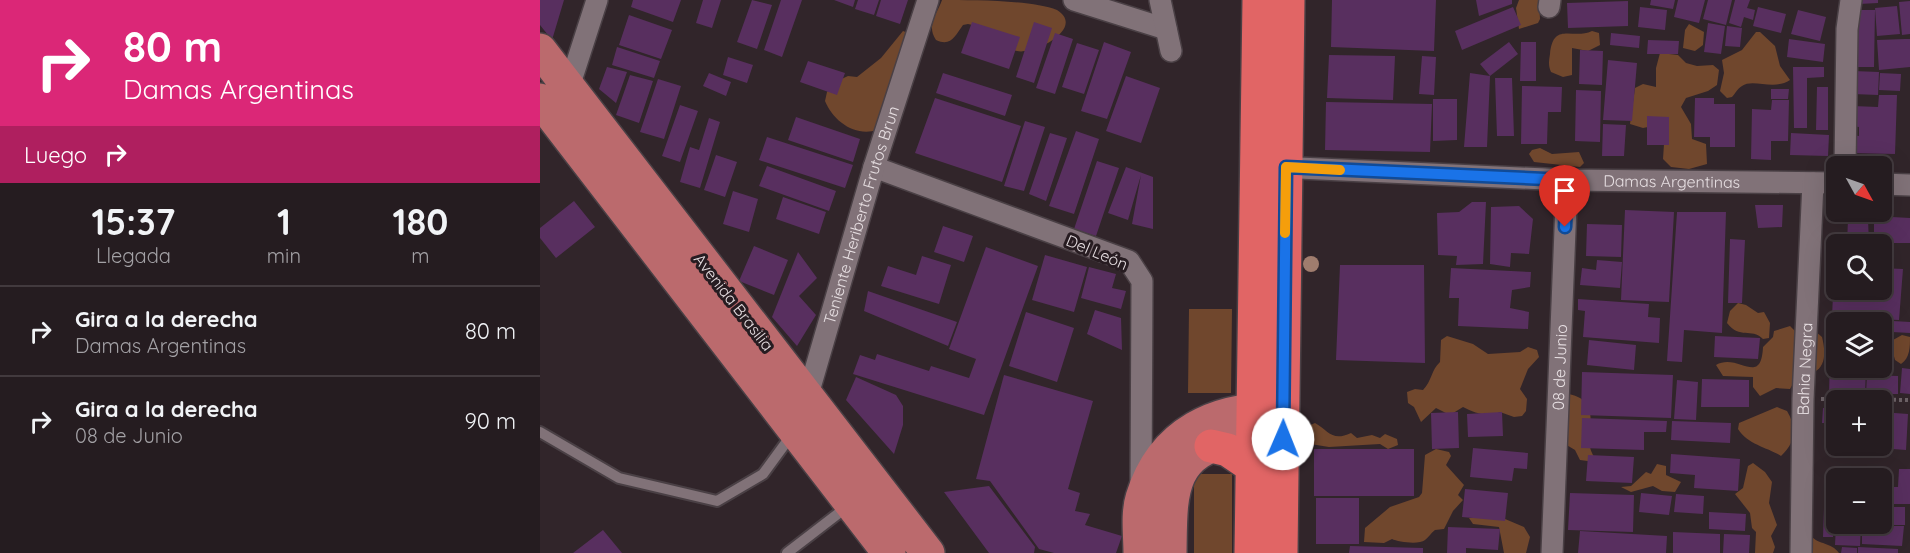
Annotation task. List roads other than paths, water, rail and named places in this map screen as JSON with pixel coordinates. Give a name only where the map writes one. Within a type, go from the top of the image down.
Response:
[{"type":"highway","points":[[1259,0],[1271,167]]},
{"type":"highway","points":[[1251,553],[1265,433],[1271,167],[1288,0]]},
{"type":"highway","points":[[1211,446],[1228,450],[1265,433]]},
{"type":"highway","points":[[1265,433],[1281,553]]},
{"type":"main road","name":"Avenida Brasilia","points":[[540,50],[552,99],[794,430],[889,553]]},
{"type":"main road","name":"Avenida Brasilia","points":[[552,99],[808,397],[928,553]]},
{"type":"main road","points":[[1140,553],[1141,500],[1156,466],[1176,441],[1202,424],[1226,414],[1265,433]]},
{"type":"main road","points":[[1170,553],[1171,495],[1175,483],[1187,462],[1211,446]]},
{"type":"street","points":[[552,99],[597,0]]},
{"type":"street","name":"Teniente Heriberto Frutos Brun","points":[[794,430],[808,397],[874,167],[928,0]]},
{"type":"street","points":[[1074,0],[1166,29]]},
{"type":"street","points":[[1160,0],[1171,51]]},
{"type":"street","points":[[1845,156],[1847,29],[1851,0]]},
{"type":"street","name":"Del León","points":[[874,167],[1129,261],[1142,281],[1141,500]]},
{"type":"street","name":"Damas Argentinas","points":[[1271,167],[1567,180],[1826,183]]},
{"type":"street","name":"08 de Junio","points":[[1552,553],[1567,180]]},
{"type":"street","name":"Bahia Negra","points":[[1801,553],[1803,399],[1813,183]]},
{"type":"street","points":[[1892,184],[1910,185]]},
{"type":"lane","points":[[540,432],[619,478],[717,501],[763,474],[794,430]]},
{"type":"lane","points":[[786,553],[851,504]]}]
